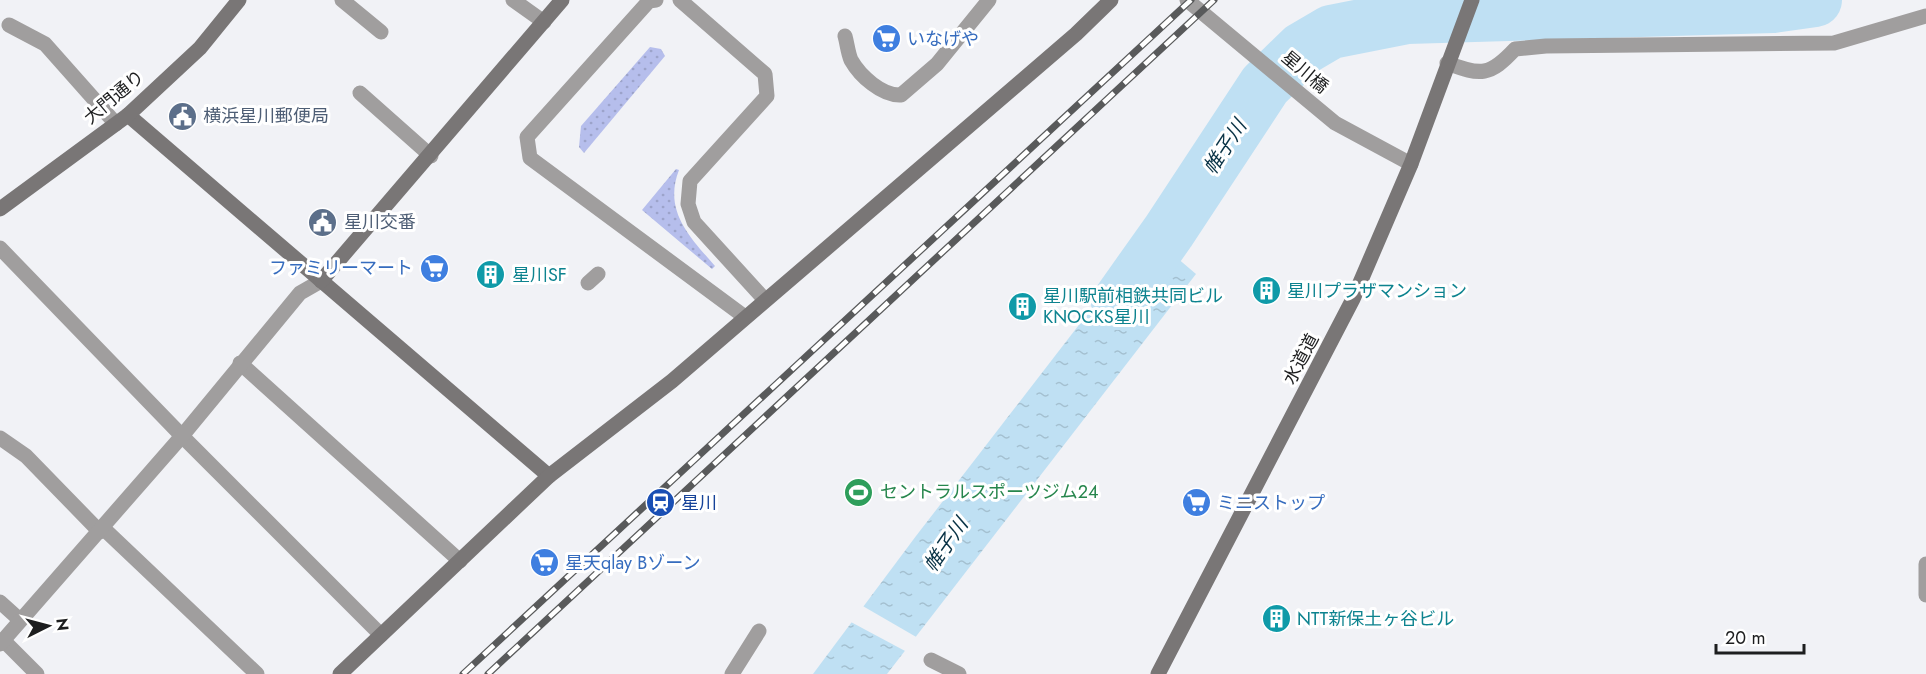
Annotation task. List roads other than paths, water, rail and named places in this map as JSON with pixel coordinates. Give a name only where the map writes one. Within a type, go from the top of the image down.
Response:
[{"type":"street","name":"大門通り","points":[[0,209],[122,120],[200,48],[239,0]]},
{"type":"street","points":[[342,0],[381,32]]},
{"type":"street","points":[[513,0],[544,22]]},
{"type":"street","points":[[37,674],[2,642],[102,530],[300,293],[321,281],[431,156],[562,0]]},
{"type":"street","points":[[656,0],[649,1],[527,136],[530,158],[744,317]]},
{"type":"street","points":[[680,0],[765,74],[767,96],[690,182],[688,204],[694,222],[765,300]]},
{"type":"street","points":[[845,36],[851,59],[859,69],[883,92],[902,95],[937,63],[989,0]]},
{"type":"street","points":[[340,674],[549,476],[672,381],[1076,34],[1111,0]]},
{"type":"street","name":"星川橋","points":[[1187,0],[1335,123],[1411,165]]},
{"type":"street","name":"水道道","points":[[1158,674],[1343,320],[1411,165],[1472,0]]},
{"type":"street","points":[[1450,57],[1482,73],[1499,66],[1515,49],[1546,46],[1834,43],[1926,16]]},
{"type":"street","points":[[9,25],[45,44],[122,120],[321,281],[549,476]]},
{"type":"street","points":[[360,93],[431,156]]},
{"type":"street","points":[[0,248],[182,436],[381,635]]},
{"type":"street","points":[[240,363],[459,561]]},
{"type":"street","points":[[0,438],[26,456],[257,674]]},
{"type":"street","points":[[1926,564],[1926,595]]},
{"type":"street","points":[[0,602],[20,620]]},
{"type":"street","points":[[732,674],[759,631]]},
{"type":"street","points":[[931,660],[959,674]]},
{"type":"water","points":[[1149,234],[1196,274],[887,674],[813,674],[916,536]]},
{"type":"waterway","name":"帷子川","points":[[1118,303],[1169,231],[1265,85],[1302,49],[1331,32],[1407,17],[1773,6],[1815,0]]},
{"type":"railway","points":[[463,674],[1191,0]]},
{"type":"railway","points":[[488,674],[1214,0]]},
{"type":"place","name":"いなげや","points":[[886,39]]},
{"type":"place","name":"横浜星川郵便局","points":[[182,116]]},
{"type":"place","name":"星川交番","points":[[323,222]]},
{"type":"place","name":"ファミリーマート","points":[[434,268]]},
{"type":"place","name":"星川SF","points":[[491,275]]},
{"type":"place","name":"星川プラザマンション","points":[[1266,291]]},
{"type":"place","name":"星川駅前相鉄共同ビル KNOCKS星川","points":[[1022,306]]},
{"type":"place","name":"セントラルスポーツジム24","points":[[859,492]]},
{"type":"place","name":"星川","points":[[660,503]]},
{"type":"place","name":"ミニストップ","points":[[1196,503]]},
{"type":"place","name":"星天qlay Bゾーン","points":[[544,563]]},
{"type":"place","name":"NTT新保土ヶ谷ビル","points":[[1276,619]]}]
